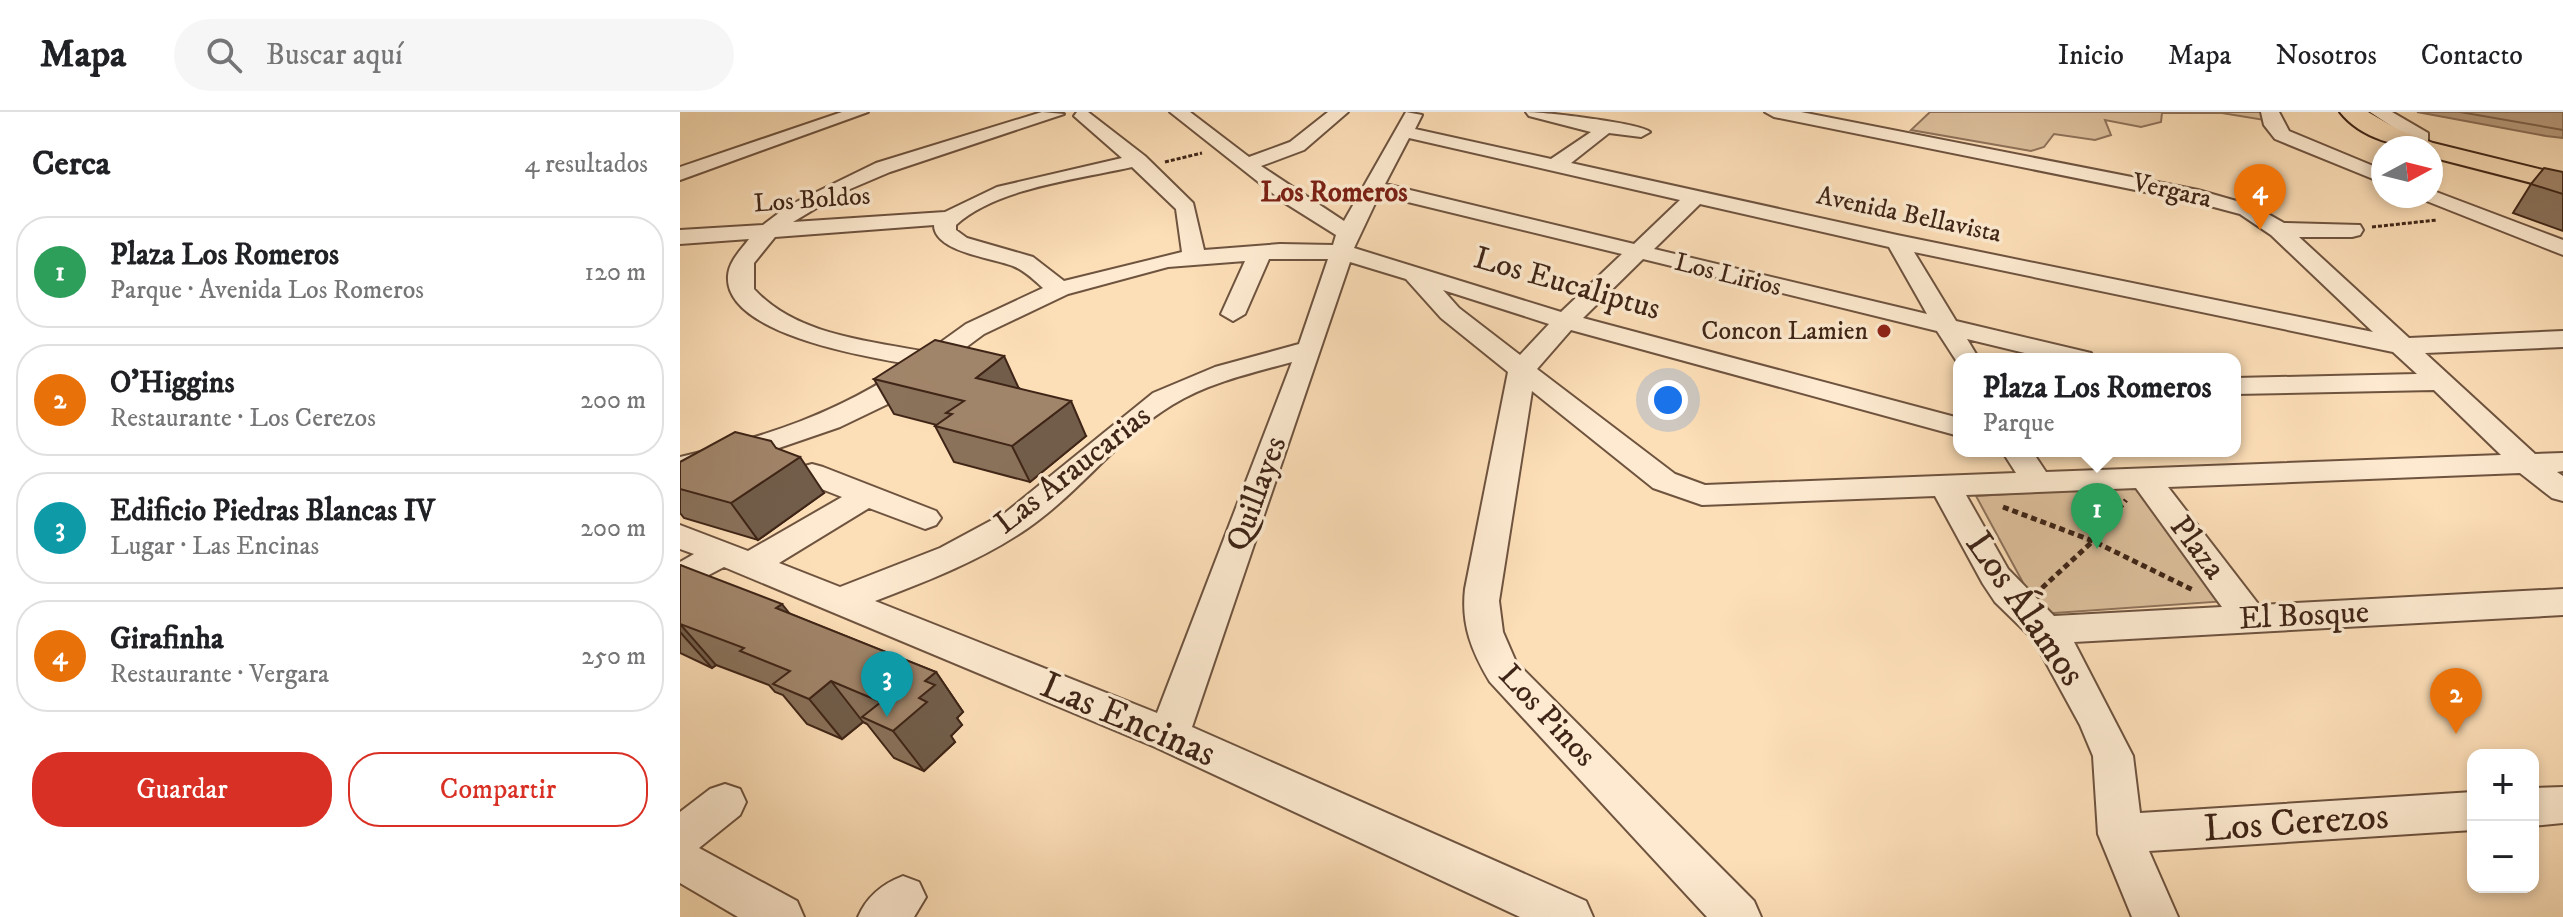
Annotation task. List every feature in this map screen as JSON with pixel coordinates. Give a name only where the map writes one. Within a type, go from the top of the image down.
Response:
[{"type":"main road","points":[[2352,112],[2401,136]]},
{"type":"main road","points":[[2443,153],[2563,183]]},
{"type":"street","points":[[680,174],[859,112]]},
{"type":"street","points":[[1179,112],[1346,242]]},
{"type":"street","points":[[1247,164],[1297,146],[1339,112]]},
{"type":"street","points":[[1535,112],[1600,127],[1641,132]]},
{"type":"street","name":"Vergara","points":[[1774,112],[2198,196],[2253,213],[2279,230],[2528,464],[2563,491]]},
{"type":"street","points":[[2270,112],[2273,125],[2282,135],[2371,172]]},
{"type":"street","points":[[2379,112],[2419,136]]},
{"type":"street","points":[[929,360],[843,343],[772,315],[746,296],[741,270],[750,251],[768,231],[863,176],[946,146],[1055,113],[1065,118],[1088,114],[1186,207],[1194,256]]},
{"type":"street","name":"Avenida Bellavista","points":[[1410,118],[1554,166],[1897,242],[2403,346],[2563,339]]},
{"type":"street","name":"Quillayes","points":[[1169,735],[1346,242],[1410,118]]},
{"type":"street","points":[[1554,166],[1598,136],[1600,127]]},
{"type":"street","points":[[1060,289],[1025,262],[959,243],[945,232],[948,218],[969,204],[997,194],[1141,164]]},
{"type":"street","name":"Los Lirios","points":[[1376,188],[2055,353]]},
{"type":"street","points":[[1522,370],[1566,321],[1695,197]]},
{"type":"street","points":[[2443,200],[2563,248]]},
{"type":"street","name":"Los Boldos","points":[[680,237],[948,218]]},
{"type":"street","points":[[2279,230],[2352,230]]},
{"type":"street","points":[[680,466],[739,452],[830,421],[882,396],[929,360],[996,317],[1060,289],[1140,265],[1194,256],[1346,242]]},
{"type":"street","name":"Los Eucaliptus","points":[[1346,242],[1414,273],[1566,321],[1953,425]]},
{"type":"street","points":[[1897,242],[1963,353]]},
{"type":"street","points":[[1233,314],[1260,252]]},
{"type":"street","points":[[1414,273],[1450,313],[1653,473],[1683,490],[1727,495],[2563,462]]},
{"type":"street","name":"Las Araucarias","points":[[839,601],[924,568],[1015,521],[1087,465],[1146,410],[1176,393],[1221,375],[1310,349]]},
{"type":"street","name":"Los Pinos","points":[[1522,370],[1482,589],[1480,605],[1485,638],[1503,672],[1738,917]]},
{"type":"street","points":[[2241,386],[2441,382]]},
{"type":"street","points":[[2021,457],[2036,481]]},
{"type":"street","points":[[812,474],[925,518]]},
{"type":"street","name":"Plaza","points":[[2144,477],[2250,619]]},
{"type":"street","name":"Los Álamos","points":[[1945,485],[1995,576],[2033,618],[2084,692],[2113,756],[2120,834],[2155,917]]},
{"type":"street","points":[[680,578],[735,559],[868,495]]},
{"type":"street","name":"Las Encinas","points":[[680,536],[1169,735],[1570,917]]},
{"type":"street","name":"El Bosque","points":[[2033,618],[2250,619],[2563,602]]},
{"type":"street","points":[[680,837],[725,802]]},
{"type":"street","points":[[2539,807],[2563,805]]},
{"type":"street","name":"Los Cerezos","points":[[2120,834],[2467,811]]},
{"type":"street","points":[[680,860],[781,917]]},
{"type":"path","points":[[1141,164],[1225,147]]},
{"type":"path","points":[[2352,230],[2487,217]]},
{"type":"path","points":[[2033,618],[2144,477]]},
{"type":"path","points":[[1945,485],[2093,541],[2250,619]]},
{"type":"shaded area","points":[[1930,112],[2264,112],[2270,121],[2222,113],[2162,113],[2161,122],[2141,127],[2105,120],[2111,135],[2095,140],[2054,134],[2044,147],[2031,151],[1911,130]]},
{"type":"shaded area","points":[[2142,486],[2228,601],[2040,614],[1976,496]]},
{"type":"water","points":[[2417,112],[2563,112],[2563,138],[2546,136]]},
{"type":"building","points":[[2544,168],[2563,172],[2563,194],[2531,184]]},
{"type":"building","points":[[935,340],[1004,356],[976,378],[1071,401],[1012,446],[935,426],[952,414],[946,413],[964,401],[874,379]]},
{"type":"building","points":[[735,432],[771,441],[776,448],[800,457],[731,503],[680,489],[680,462]]},
{"type":"building","points":[[680,565],[782,604],[776,608],[936,672],[925,681],[935,685],[919,698],[927,702],[893,731],[862,717],[881,702],[831,681],[809,699],[773,684],[790,671],[740,651],[744,648],[680,624]]},
{"type":"place","name":"Girafinha","points":[[2260,230]]},
{"type":"place","name":"Concon Lamien","points":[[1884,331]]},
{"type":"place","name":"Plaza Los Romeros","points":[[2097,549]]},
{"type":"place","name":"Edificio Piedras Blancas IV","points":[[887,717]]},
{"type":"place","name":"O'Higgins","points":[[2456,734]]},
{"type":"district","name":"Los Romeros","points":[[1334,192]]}]
